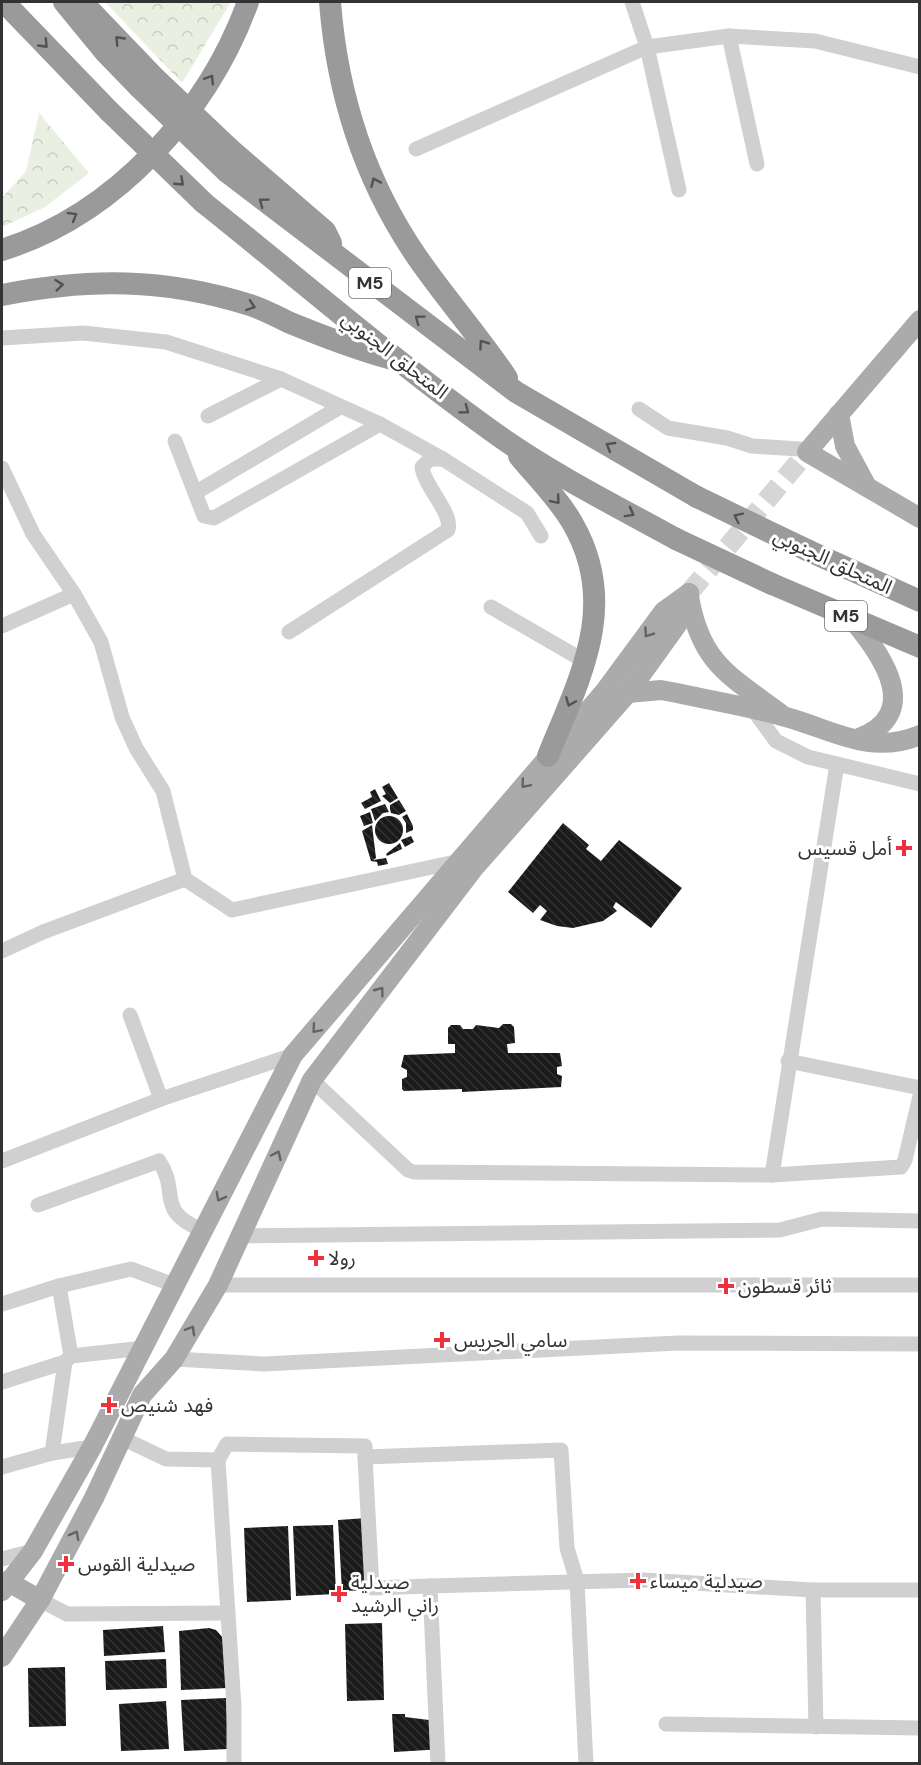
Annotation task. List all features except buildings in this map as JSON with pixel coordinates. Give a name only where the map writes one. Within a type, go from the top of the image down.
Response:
[{"type":"highway","name":"المتحلق الجنوبي","points":[[4,2],[109,111],[204,203],[401,362],[504,439],[556,472],[676,539],[772,584],[920,647]]},
{"type":"highway","name":"المتحلق الجنوبي","points":[[64,2],[105,51],[148,83],[227,172],[516,392],[697,497],[809,552],[920,601]]},
{"type":"highway","points":[[81,2],[148,83],[230,149],[325,231],[330,241],[331,253]]},
{"type":"highway","points":[[2,250],[45,232],[82,210],[114,188],[161,145],[200,95],[216,69],[248,2]]},
{"type":"highway","points":[[330,2],[343,92],[352,125],[377,187],[417,258],[475,332],[516,392]]},
{"type":"highway","points":[[2,295],[56,285],[89,283],[156,285],[188,290],[253,306],[360,350],[401,362]]},
{"type":"highway","points":[[504,439],[564,510],[582,542],[595,593],[594,628],[586,662],[548,756]]},
{"type":"main road","points":[[920,320],[807,452],[920,518]]},
{"type":"main road","points":[[839,414],[845,446],[868,489]]},
{"type":"main road","points":[[2,1657],[40,1600],[94,1498],[142,1395],[174,1359],[218,1285],[312,1080],[474,868],[628,693],[677,625],[689,593]]},
{"type":"main road","points":[[689,593],[698,633],[712,660],[784,717]]},
{"type":"main road","points":[[40,1600],[4,1586],[33,1551],[92,1447],[293,1055],[616,678],[664,611],[689,593]]},
{"type":"main road","name":"المتحلق الجنوبي","points":[[851,618],[898,672],[906,690],[903,710],[893,725],[854,740]]},
{"type":"main road","points":[[628,693],[661,690],[784,717],[854,740],[879,744],[892,744],[920,735]]},
{"type":"main road","points":[[264,1113],[289,1129]]},
{"type":"street","points":[[632,2],[647,47],[679,190]]},
{"type":"street","points":[[729,36],[757,164]]},
{"type":"street","points":[[416,149],[647,47],[729,36],[815,41],[920,67]]},
{"type":"street","points":[[2,338],[82,333],[166,342],[281,379],[380,424],[443,459],[527,513],[541,536]]},
{"type":"street","points":[[208,416],[281,379]]},
{"type":"street","points":[[195,493],[340,407]]},
{"type":"street","points":[[639,409],[669,428],[727,438],[752,446],[800,449],[807,452]]},
{"type":"street","points":[[175,441],[204,516],[214,518],[380,424]]},
{"type":"street","points":[[289,632],[448,530],[449,522],[427,483],[422,467],[430,459],[443,459]]},
{"type":"street","points":[[2,468],[33,534],[74,594],[101,642],[122,717],[136,748],[163,791],[185,879],[232,910],[460,861]]},
{"type":"street","points":[[2,626],[74,594]]},
{"type":"street","points":[[491,608],[586,662]]},
{"type":"street","points":[[754,711],[776,741],[808,757],[920,784]]},
{"type":"street","points":[[772,1175],[788,1061],[837,764]]},
{"type":"street","points":[[2,951],[43,932],[185,879]]},
{"type":"street","points":[[130,1016],[161,1099]]},
{"type":"street","points":[[2,1161],[161,1099],[293,1055]]},
{"type":"street","points":[[788,1061],[920,1088]]},
{"type":"street","points":[[312,1080],[408,1170],[414,1172],[772,1175],[901,1167],[905,1160],[920,1096]]},
{"type":"street","points":[[38,1205],[159,1161],[173,1210],[184,1222],[202,1230]]},
{"type":"street","points":[[240,1236],[780,1230],[822,1219],[920,1221]]},
{"type":"street","points":[[2,1304],[60,1286],[131,1269],[174,1286]]},
{"type":"street","points":[[218,1285],[920,1285]]},
{"type":"street","points":[[52,1453],[68,1359],[60,1286]]},
{"type":"street","points":[[174,1359],[264,1364],[678,1343],[920,1344]]},
{"type":"street","points":[[2,1382],[68,1359],[144,1348]]},
{"type":"street","points":[[122,1438],[166,1459],[218,1460]]},
{"type":"street","points":[[234,1764],[234,1707],[218,1460],[227,1444],[365,1446],[372,1588],[643,1580],[813,1590],[920,1590]]},
{"type":"street","points":[[2,1467],[52,1453],[92,1447]]},
{"type":"street","points":[[365,1457],[561,1450],[567,1548],[577,1581],[586,1764]]},
{"type":"street","points":[[2,1559],[33,1551]]},
{"type":"street","points":[[430,1586],[438,1764]]},
{"type":"street","points":[[813,1590],[816,1727]]},
{"type":"street","points":[[40,1600],[68,1614],[228,1613]]},
{"type":"street","points":[[666,1724],[920,1728]]},
{"type":"green space","points":[[105,2],[231,2],[182,83]]},
{"type":"green space","points":[[39,113],[89,173],[45,207],[2,227],[2,198],[26,171]]},
{"type":"tunnel","points":[[689,593],[807,452]]},
{"type":"place","name":"أمل قسيس","points":[[904,848]]},
{"type":"place","name":"رولا","points":[[316,1258]]},
{"type":"place","name":"ثائر قسطون","points":[[726,1286]]},
{"type":"place","name":"سامي الجريس","points":[[442,1340]]},
{"type":"place","name":"فهد شنيص","points":[[109,1405]]},
{"type":"place","name":"صيدلية القوس","points":[[66,1564]]},
{"type":"place","name":"صيدلية ميساء","points":[[638,1581]]},
{"type":"place","name":"صيدلية راني الرشيد","points":[[339,1594]]}]
